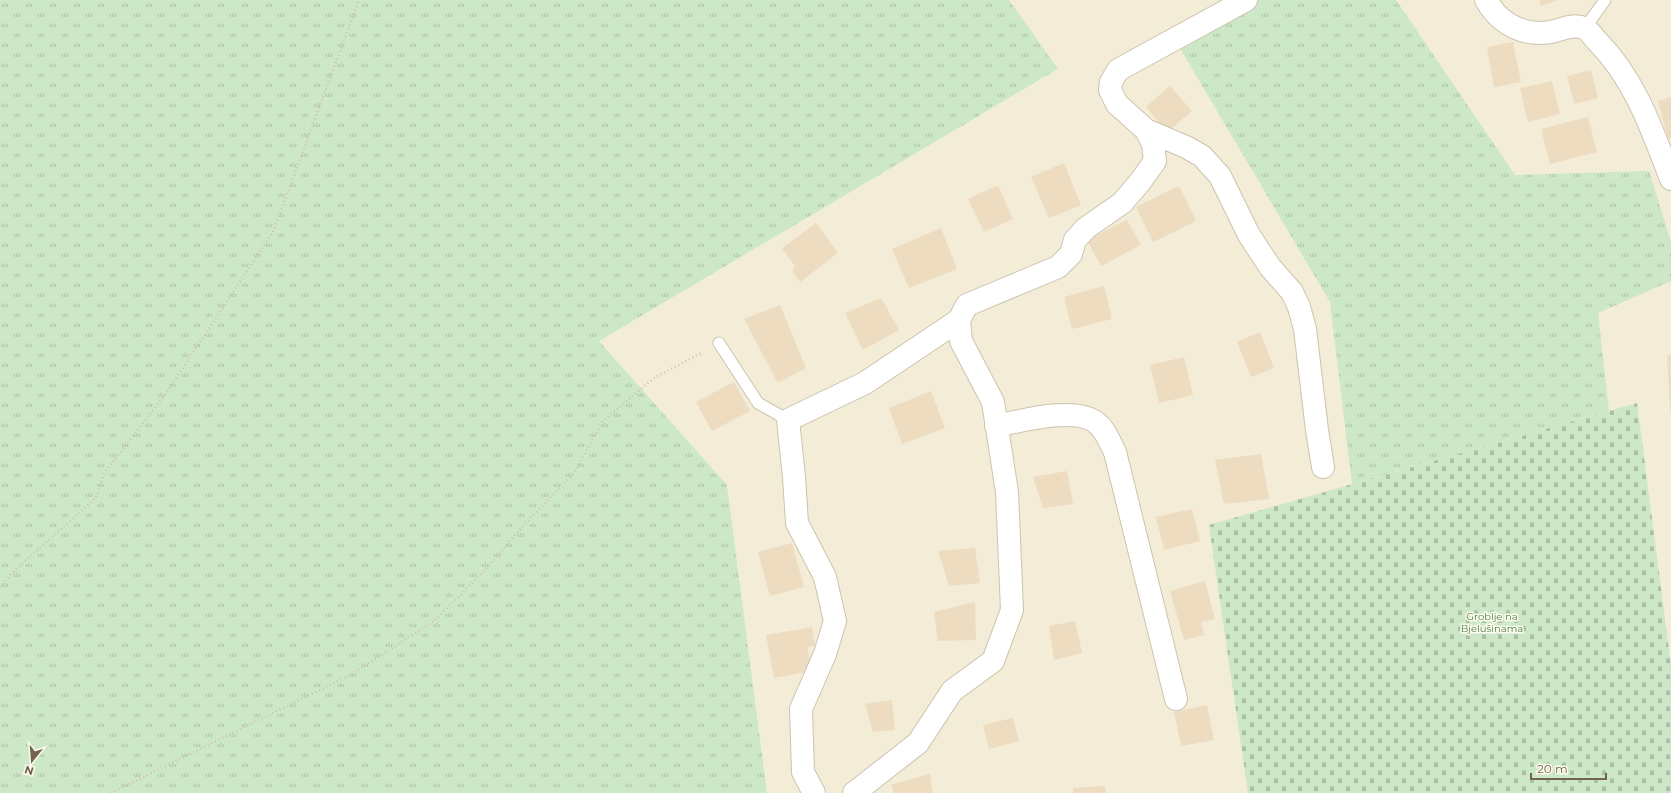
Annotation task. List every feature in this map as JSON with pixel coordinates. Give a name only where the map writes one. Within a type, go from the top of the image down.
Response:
[{"type":"street","points":[[1246,0],[1118,70],[1111,82],[1110,90],[1117,104],[1146,130],[1186,147],[1202,156],[1207,161],[1220,176],[1249,235],[1270,267],[1292,292],[1299,307],[1305,329],[1323,467]]},
{"type":"street","points":[[1486,0],[1491,9],[1506,24],[1529,33],[1553,31],[1570,26],[1585,28],[1607,52],[1627,78],[1648,120],[1671,179]]},
{"type":"street","points":[[814,793],[803,772],[801,709],[825,654],[835,621],[825,577],[797,523],[788,420],[865,383],[959,320],[967,305],[1058,267],[1071,254],[1075,240],[1086,228],[1122,203],[1155,161],[1153,144],[1146,130]]},
{"type":"street","points":[[854,793],[918,743],[952,691],[993,661],[1012,610],[1007,492],[993,402],[961,341],[959,320]]},
{"type":"street","points":[[996,426],[1047,416],[1083,416],[1095,421],[1103,429],[1114,452],[1176,699]]},
{"type":"lane","points":[[1585,28],[1605,0]]},
{"type":"lane","points":[[719,343],[758,403],[788,420]]},
{"type":"path","points":[[0,587],[16,569],[96,498],[104,473],[165,395],[273,232],[359,0]]},
{"type":"path","points":[[111,793],[352,674],[434,621],[484,571],[524,525],[574,473],[604,421],[654,378],[719,343]]},
{"type":"shaded area","points":[[1009,0],[1671,0],[1671,793],[767,793],[727,485],[599,341],[1057,70]]},
{"type":"green space","points":[[0,0],[1009,0],[1058,69],[599,341],[727,485],[767,793],[0,793]]},
{"type":"green space","points":[[1244,0],[1396,0],[1515,175],[1649,171],[1671,242],[1671,281],[1598,313],[1609,411],[1352,484],[1330,302],[1174,38]]},
{"type":"green space","name":"Groblje na Bjelušinama","points":[[1637,403],[1671,665],[1671,793],[1248,793],[1209,525]]},
{"type":"building","points":[[1539,0],[1557,0],[1541,6]]},
{"type":"building","points":[[1513,42],[1521,82],[1494,87],[1487,47]]},
{"type":"building","points":[[1591,70],[1598,98],[1574,104],[1567,76]]},
{"type":"building","points":[[1552,81],[1560,114],[1528,122],[1520,88]]},
{"type":"building","points":[[1170,86],[1192,111],[1167,132],[1146,107]]},
{"type":"building","points":[[1671,97],[1671,139],[1668,139],[1658,101]]},
{"type":"building","points":[[1588,117],[1597,152],[1550,164],[1541,129]]},
{"type":"building","points":[[1064,163],[1081,205],[1049,218],[1031,177]]},
{"type":"building","points":[[998,185],[1013,219],[984,232],[968,199]]},
{"type":"building","points":[[1179,186],[1196,221],[1153,242],[1136,207]]},
{"type":"building","points":[[1127,220],[1141,245],[1101,266],[1087,240]]},
{"type":"building","points":[[816,223],[838,253],[800,282],[792,271],[795,266],[782,248]]},
{"type":"building","points":[[941,228],[957,269],[909,288],[892,249]]},
{"type":"building","points":[[1104,286],[1112,319],[1072,329],[1064,297]]},
{"type":"building","points":[[881,298],[899,330],[863,350],[845,313]]},
{"type":"building","points":[[780,305],[806,368],[778,383],[744,319]]},
{"type":"building","points":[[1260,332],[1274,368],[1251,377],[1237,342]]},
{"type":"building","points":[[1667,355],[1671,355],[1671,410],[1670,410]]},
{"type":"building","points":[[1184,357],[1193,395],[1159,403],[1150,365]]},
{"type":"building","points":[[734,382],[750,411],[712,431],[696,402]]},
{"type":"building","points":[[931,391],[945,428],[902,444],[889,408]]},
{"type":"building","points":[[1261,454],[1269,499],[1224,504],[1215,460]]},
{"type":"building","points":[[1067,471],[1073,504],[1043,508],[1033,477]]},
{"type":"building","points":[[1192,509],[1200,541],[1164,550],[1156,517]]},
{"type":"building","points":[[792,543],[804,587],[770,596],[758,552]]},
{"type":"building","points":[[975,548],[980,583],[949,586],[938,551]]},
{"type":"building","points":[[1205,581],[1215,619],[1201,622],[1204,635],[1184,640],[1170,591]]},
{"type":"building","points":[[975,602],[976,640],[938,641],[934,612]]},
{"type":"building","points":[[1075,621],[1082,653],[1054,660],[1049,626]]},
{"type":"building","points":[[812,627],[815,646],[807,647],[812,671],[774,678],[766,635]]},
{"type":"building","points":[[892,700],[895,730],[873,732],[865,704]]},
{"type":"building","points":[[1207,705],[1214,740],[1181,746],[1174,712]]},
{"type":"building","points":[[1013,718],[1019,741],[989,749],[983,725]]},
{"type":"building","points":[[930,774],[933,793],[894,793],[891,785]]},
{"type":"building","points":[[1105,786],[1106,793],[1073,793],[1073,788]]}]
